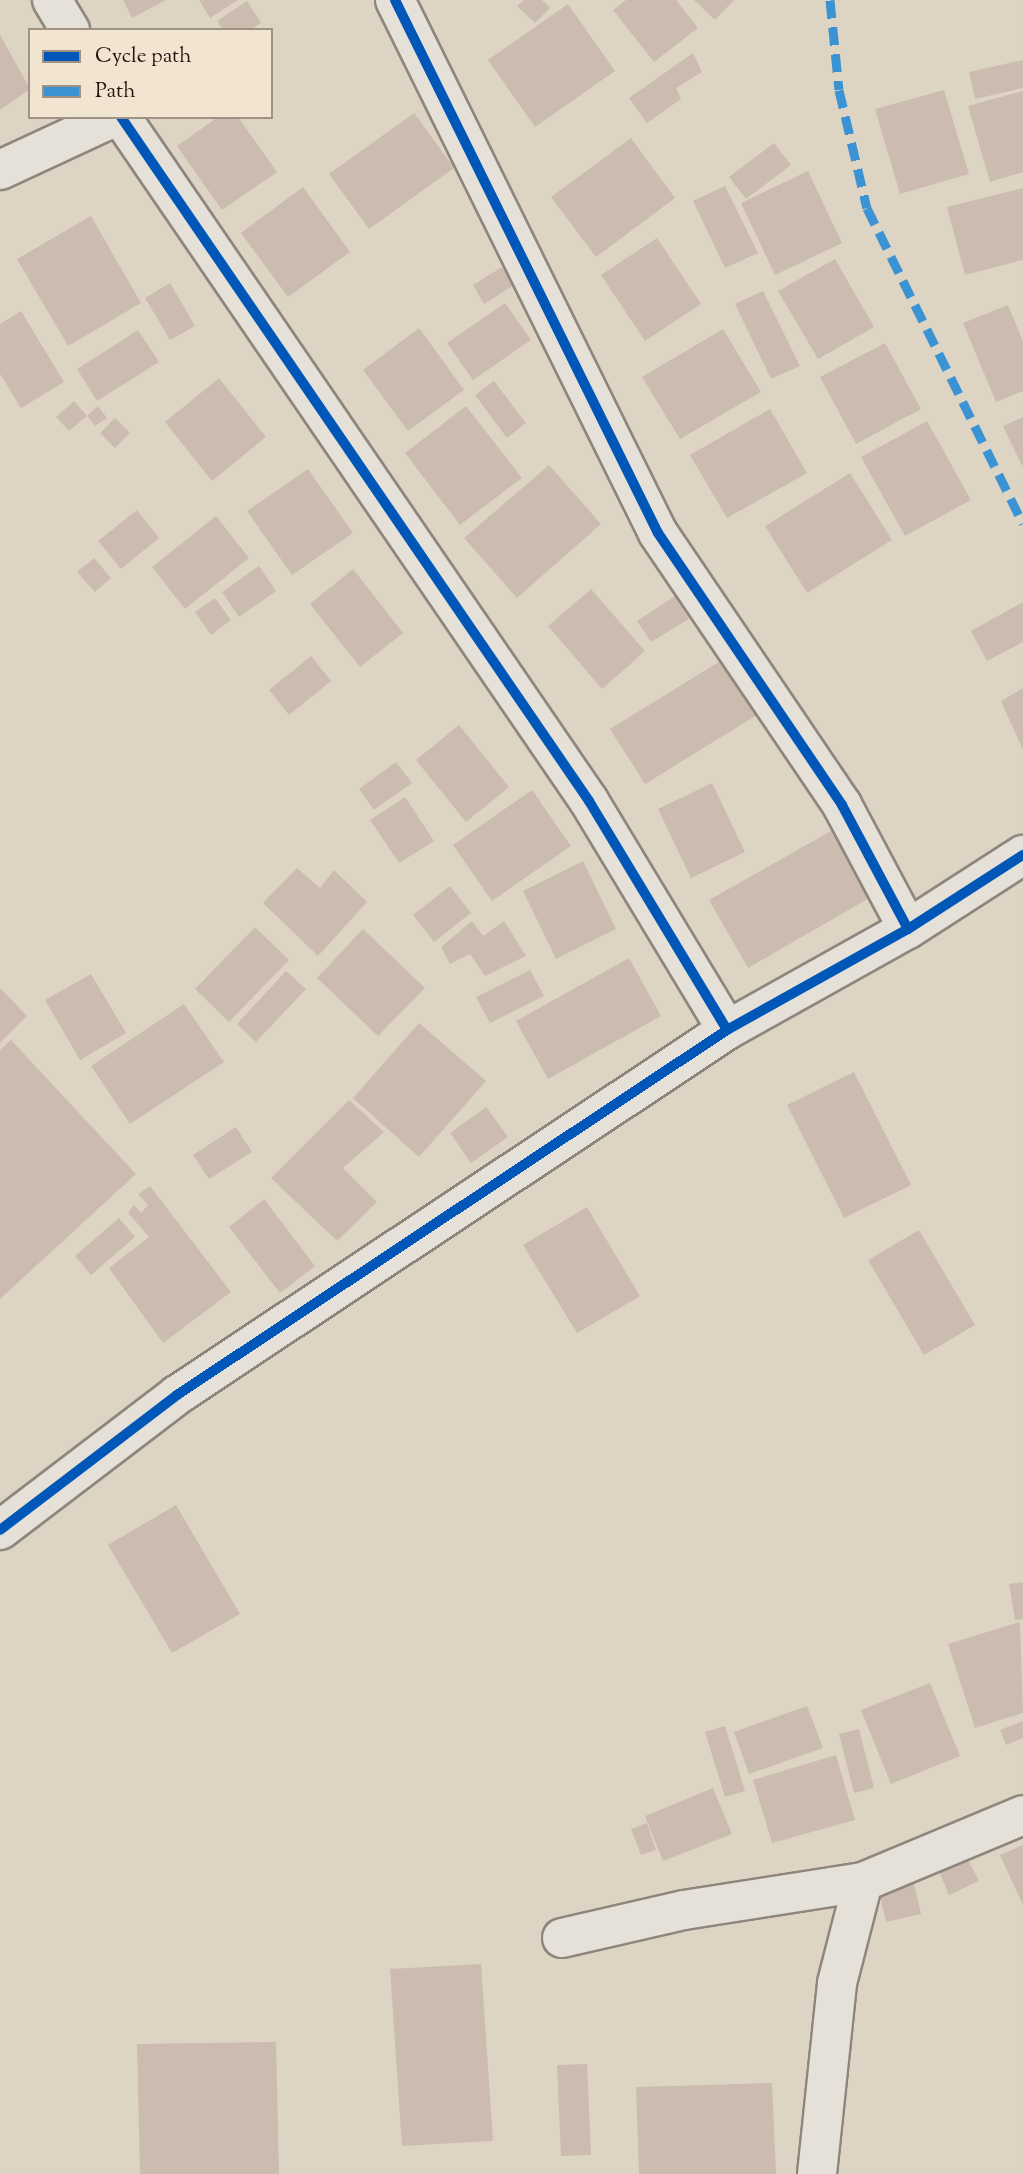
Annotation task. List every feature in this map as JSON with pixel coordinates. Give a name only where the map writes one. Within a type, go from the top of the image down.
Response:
[{"type":"street","points":[[52,0],[69,28]]},
{"type":"street","points":[[395,0],[658,533],[842,805],[908,929]]},
{"type":"street","points":[[0,170],[110,119]]},
{"type":"street","points":[[122,119],[589,801],[727,1030]]},
{"type":"street","points":[[0,1530],[177,1395],[727,1030],[908,929],[1023,855]]},
{"type":"street","points":[[562,1938],[684,1910],[863,1882],[1023,1815]]},
{"type":"street","points":[[817,2174],[837,1983],[863,1882]]},
{"type":"building","points":[[123,0],[166,0],[132,18]]},
{"type":"building","points":[[199,0],[238,0],[210,18]]},
{"type":"building","points":[[524,0],[542,0],[550,8],[535,23],[517,6]]},
{"type":"building","points":[[626,0],[676,0],[698,28],[654,62],[613,10]]},
{"type":"building","points":[[694,0],[734,0],[715,20]]},
{"type":"building","points":[[247,1],[261,23],[253,28],[222,28],[217,21]]},
{"type":"building","points":[[568,4],[615,71],[535,127],[488,60]]},
{"type":"building","points":[[0,35],[28,85],[28,90],[0,110]]},
{"type":"building","points":[[693,53],[702,72],[676,88],[681,99],[647,123],[629,98]]},
{"type":"building","points":[[1023,60],[1023,88],[975,99],[969,72]]},
{"type":"building","points":[[944,90],[969,174],[900,194],[875,109]]},
{"type":"building","points":[[1023,91],[1023,172],[990,182],[968,106]]},
{"type":"building","points":[[414,113],[454,168],[369,229],[329,174]]},
{"type":"building","points":[[215,119],[239,119],[277,172],[222,210],[177,146]]},
{"type":"building","points":[[631,138],[675,198],[596,257],[551,197]]},
{"type":"building","points":[[774,143],[791,165],[746,199],[729,177]]},
{"type":"building","points":[[808,171],[842,243],[775,275],[741,203]]},
{"type":"building","points":[[725,186],[758,253],[725,268],[693,201]]},
{"type":"building","points":[[303,187],[350,252],[288,297],[241,233]]},
{"type":"building","points":[[1023,188],[1023,260],[965,275],[947,207]]},
{"type":"building","points":[[91,216],[141,303],[68,346],[17,259]]},
{"type":"building","points":[[657,238],[701,304],[645,341],[601,275]]},
{"type":"building","points":[[835,259],[874,327],[818,359],[778,291]]},
{"type":"building","points":[[502,267],[514,285],[484,304],[473,285]]},
{"type":"building","points":[[170,283],[195,326],[170,340],[145,298]]},
{"type":"building","points":[[763,291],[800,366],[771,379],[735,304]]},
{"type":"building","points":[[505,303],[531,340],[473,380],[447,343]]},
{"type":"building","points":[[1008,305],[1023,341],[1023,391],[996,402],[963,323]]},
{"type":"building","points":[[21,311],[64,382],[21,408],[0,374],[0,324]]},
{"type":"building","points":[[419,328],[464,390],[408,431],[363,370]]},
{"type":"building","points":[[723,329],[761,392],[680,439],[642,377]]},
{"type":"building","points":[[138,330],[159,362],[97,401],[77,369]]},
{"type":"building","points":[[885,343],[921,409],[856,444],[820,377]]},
{"type":"building","points":[[219,378],[266,437],[212,481],[165,422]]},
{"type":"building","points":[[494,381],[526,423],[507,438],[475,395]]},
{"type":"building","points":[[74,401],[87,416],[69,431],[56,417]]},
{"type":"building","points":[[98,406],[107,418],[95,426],[87,416]]},
{"type":"building","points":[[466,406],[522,478],[460,525],[405,453]]},
{"type":"building","points":[[770,409],[807,473],[727,518],[690,455]]},
{"type":"building","points":[[1023,417],[1023,468],[1003,426]]},
{"type":"building","points":[[115,418],[130,433],[115,448],[100,433]]},
{"type":"building","points":[[927,421],[971,500],[905,536],[861,457]]},
{"type":"building","points":[[549,465],[601,524],[517,598],[464,538]]},
{"type":"building","points":[[308,469],[353,533],[292,575],[247,511]]},
{"type":"building","points":[[850,473],[892,540],[807,593],[765,526]]},
{"type":"building","points":[[137,510],[159,538],[121,569],[98,541]]},
{"type":"building","points":[[216,516],[249,558],[185,609],[152,567]]},
{"type":"building","points":[[94,558],[111,578],[95,592],[77,572]]},
{"type":"building","points":[[259,566],[276,591],[239,617],[222,592]]},
{"type":"building","points":[[353,569],[403,633],[360,667],[310,604]]},
{"type":"building","points":[[591,589],[645,651],[602,689],[548,626]]},
{"type":"building","points":[[675,596],[689,619],[651,642],[637,621]]},
{"type":"building","points":[[215,598],[231,620],[211,635],[195,612]]},
{"type":"building","points":[[1023,602],[1023,642],[987,661],[971,631]]},
{"type":"building","points":[[311,656],[331,681],[289,715],[269,690]]},
{"type":"building","points":[[722,660],[757,715],[645,784],[610,729]]},
{"type":"building","points":[[1023,688],[1023,750],[1001,701]]},
{"type":"building","points":[[459,725],[509,787],[466,822],[416,760]]},
{"type":"building","points":[[396,762],[412,783],[374,810],[359,789]]},
{"type":"building","points":[[712,783],[745,852],[691,878],[658,809]]},
{"type":"building","points":[[532,790],[571,846],[492,901],[453,845]]},
{"type":"building","points":[[405,797],[434,841],[399,863],[370,820]]},
{"type":"building","points":[[831,831],[869,898],[748,968],[709,900]]},
{"type":"building","points":[[583,861],[616,929],[556,959],[523,891]]},
{"type":"building","points":[[297,868],[320,888],[334,870],[367,902],[318,956],[263,903]]},
{"type":"building","points":[[450,886],[471,913],[434,942],[413,915]]},
{"type":"building","points":[[472,921],[483,936],[504,921],[526,956],[485,976],[470,954],[450,964],[441,947]]},
{"type":"building","points":[[255,927],[289,960],[229,1022],[195,989]]},
{"type":"building","points":[[363,929],[425,988],[378,1036],[317,978]]},
{"type":"building","points":[[629,958],[661,1016],[548,1079],[516,1021]]},
{"type":"building","points":[[530,970],[544,996],[490,1023],[476,997]]},
{"type":"building","points":[[286,971],[306,989],[256,1042],[237,1024]]},
{"type":"building","points":[[91,974],[126,1033],[80,1060],[45,1000]]},
{"type":"building","points":[[0,988],[27,1016],[0,1043]]},
{"type":"building","points":[[184,1004],[224,1062],[130,1124],[91,1066]]},
{"type":"building","points":[[419,1023],[486,1081],[419,1157],[353,1098]]},
{"type":"building","points":[[11,1040],[136,1174],[0,1299],[0,1050]]},
{"type":"building","points":[[854,1072],[911,1185],[844,1218],[787,1105]]},
{"type":"building","points":[[349,1100],[384,1132],[343,1168],[377,1202],[337,1241],[271,1178]]},
{"type":"building","points":[[486,1107],[508,1137],[471,1163],[450,1133]]},
{"type":"building","points":[[236,1127],[252,1152],[209,1179],[193,1155]]},
{"type":"building","points":[[150,1186],[231,1292],[163,1343],[109,1268],[149,1237],[128,1213],[134,1205],[141,1213],[148,1205],[138,1194]]},
{"type":"building","points":[[264,1199],[315,1266],[280,1293],[229,1227]]},
{"type":"building","points":[[587,1207],[640,1296],[577,1333],[523,1245]]},
{"type":"building","points":[[119,1218],[135,1237],[91,1275],[75,1256]]},
{"type":"building","points":[[919,1230],[975,1325],[924,1355],[868,1260]]},
{"type":"building","points":[[176,1505],[240,1614],[172,1653],[108,1545]]},
{"type":"building","points":[[1023,1582],[1023,1619],[1015,1620],[1009,1584]]},
{"type":"building","points":[[1020,1622],[1023,1713],[975,1728],[948,1644]]},
{"type":"building","points":[[930,1683],[960,1756],[891,1784],[861,1710]]},
{"type":"building","points":[[807,1706],[823,1748],[749,1774],[734,1732]]},
{"type":"building","points":[[1023,1721],[1023,1738],[1006,1745],[1000,1730]]},
{"type":"building","points":[[725,1726],[745,1791],[725,1797],[705,1732]]},
{"type":"building","points":[[859,1729],[874,1788],[854,1793],[839,1734]]},
{"type":"building","points":[[836,1755],[855,1820],[772,1843],[753,1780]]},
{"type":"building","points":[[713,1788],[732,1834],[663,1861],[645,1816]]},
{"type":"building","points":[[647,1823],[656,1850],[641,1855],[631,1829]]},
{"type":"building","points":[[1023,1845],[1023,1905],[1000,1855]]},
{"type":"building","points":[[966,1856],[979,1881],[949,1895],[938,1869]]},
{"type":"building","points":[[914,1884],[921,1914],[886,1922],[879,1891]]},
{"type":"building","points":[[481,1964],[493,2141],[402,2146],[390,1969]]},
{"type":"building","points":[[276,2042],[279,2174],[140,2174],[137,2044]]},
{"type":"building","points":[[587,2064],[591,2155],[561,2156],[557,2065]]},
{"type":"building","points":[[772,2083],[776,2174],[639,2174],[636,2087]]},
{"type":"marked path","points":[[830,0],[839,90],[867,208],[1023,523]]},
{"type":"cycle path","points":[[395,0],[658,533],[842,805],[908,929]]},
{"type":"cycle path","points":[[122,119],[589,801],[727,1030]]},
{"type":"cycle path","points":[[0,1530],[177,1395],[727,1030],[908,929],[1023,855]]}]
